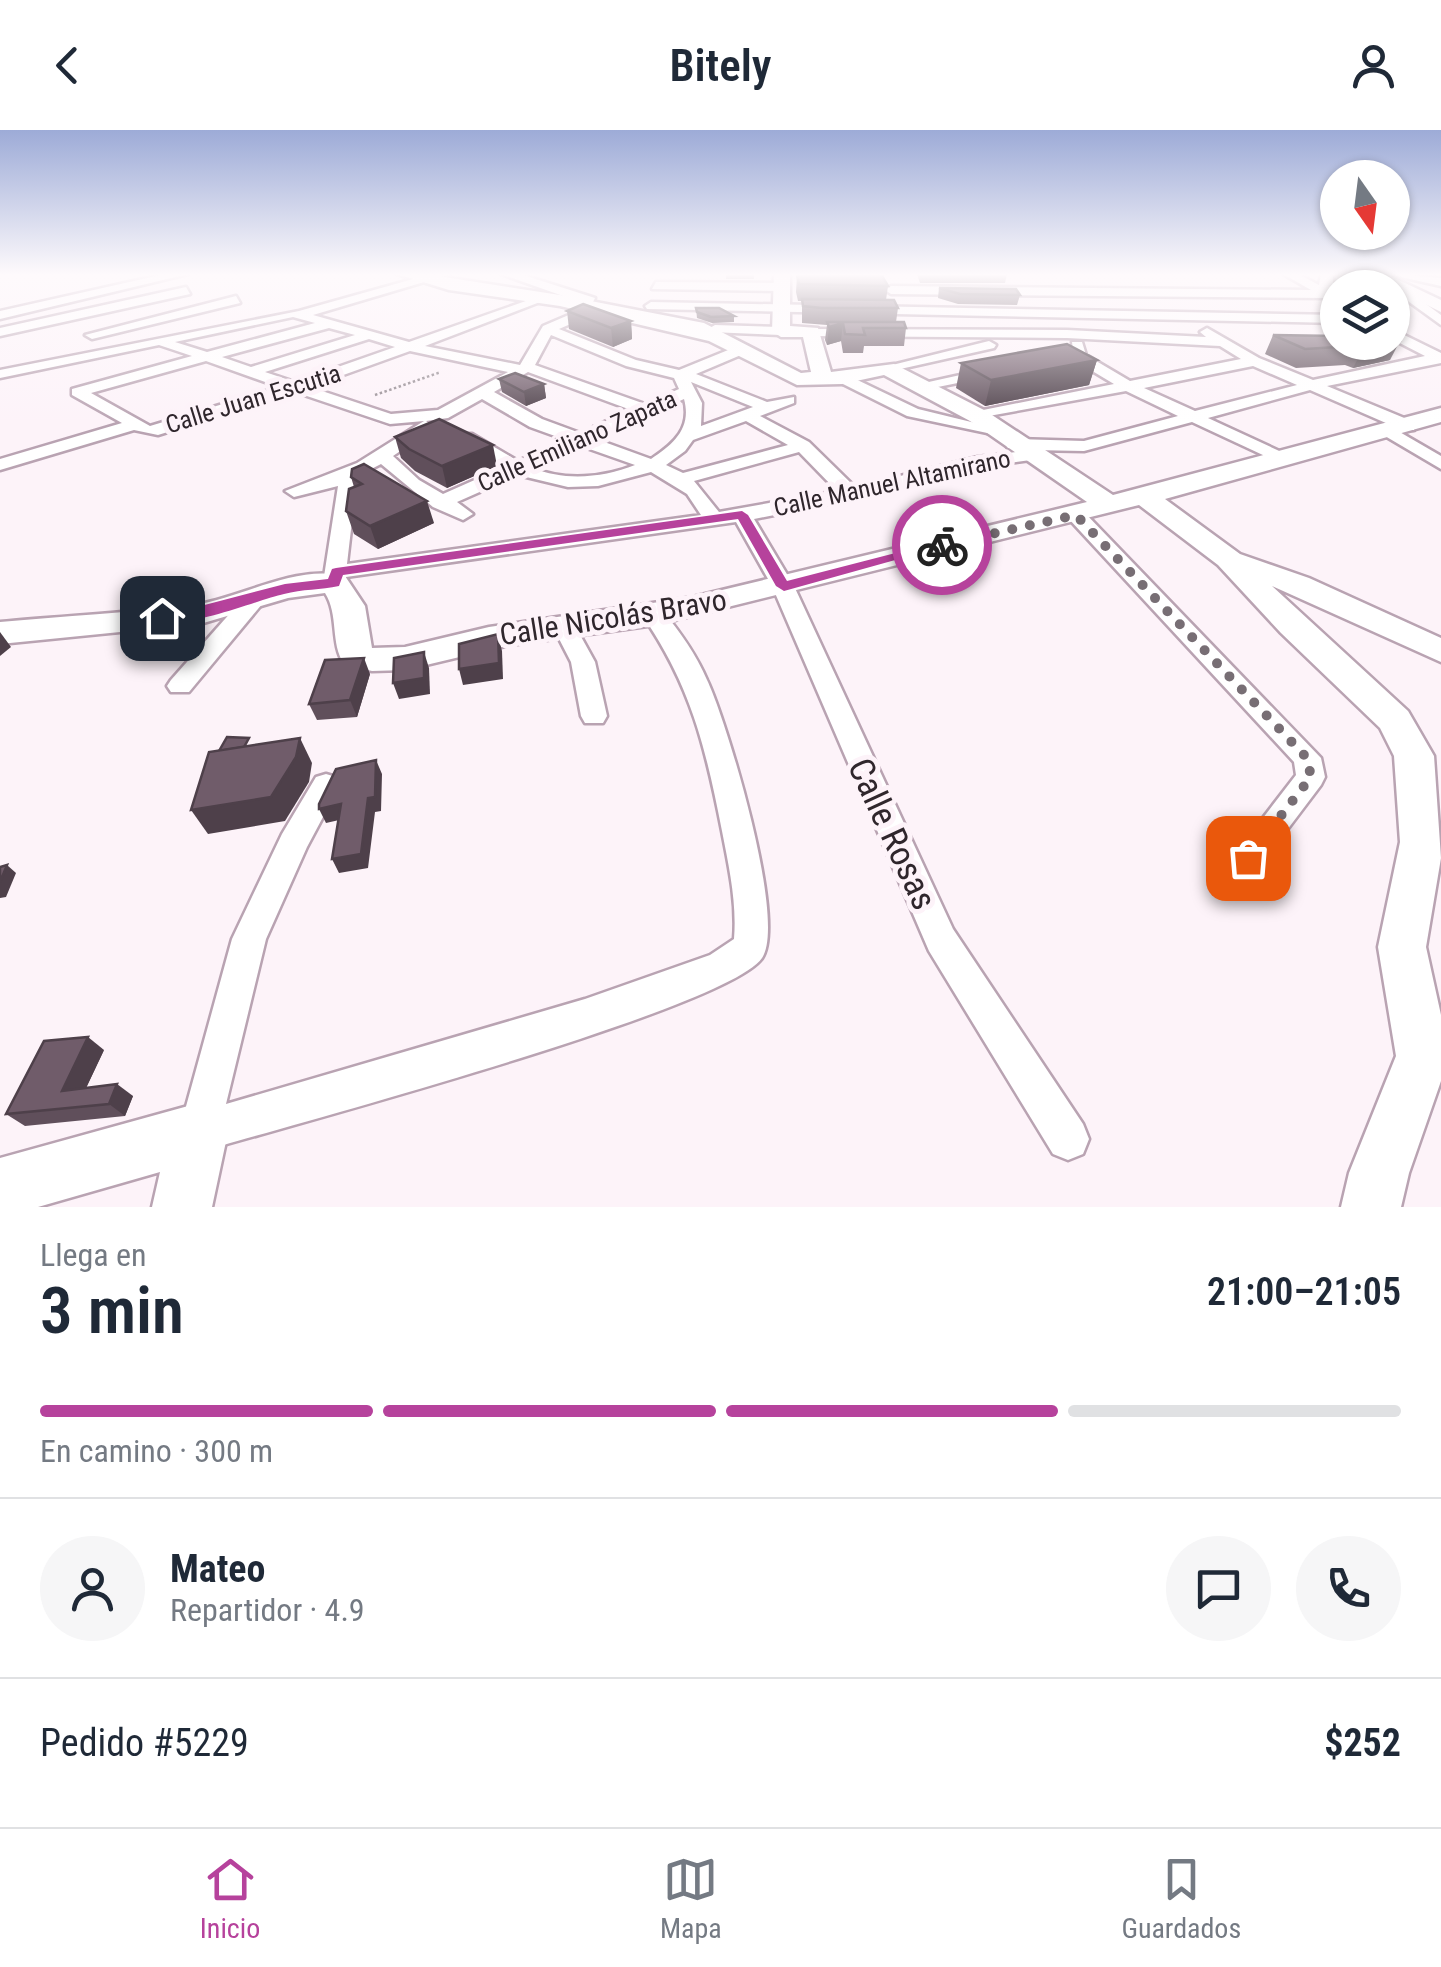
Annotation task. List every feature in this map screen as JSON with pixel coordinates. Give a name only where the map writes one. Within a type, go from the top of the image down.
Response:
[{"type":"street","points":[[0,332],[38,324]]},
{"type":"street","points":[[77,324],[118,352]]},
{"type":"street","points":[[92,335],[136,324]]},
{"type":"street","points":[[0,374],[118,352],[231,324]]},
{"type":"street","points":[[171,439],[76,392],[329,324]]},
{"type":"street","points":[[331,324],[411,347],[524,368],[648,410]]},
{"type":"street","name":"Calle Juan Escutia","points":[[0,465],[296,388],[469,324]]},
{"type":"street","points":[[294,490],[342,478],[384,457],[436,419],[524,368],[548,328],[555,324]]},
{"type":"street","points":[[665,324],[743,350],[776,371],[797,378],[833,380],[1024,334]]},
{"type":"street","points":[[781,324],[781,331]]},
{"type":"street","points":[[931,324],[975,348]]},
{"type":"street","points":[[1059,324],[1080,350],[1080,357]]},
{"type":"street","points":[[1198,324],[1222,344],[1254,362],[1313,385],[1400,429],[1441,464]]},
{"type":"street","points":[[548,328],[631,363],[685,382],[707,381],[768,408]]},
{"type":"street","points":[[682,328],[1067,334],[1263,346]]},
{"type":"street","points":[[811,332],[833,380],[913,413],[1005,436],[1126,384],[1254,362]]},
{"type":"street","points":[[246,373],[369,335]]},
{"type":"street","points":[[163,342],[347,405],[405,421],[436,419],[519,468],[544,479],[570,482],[622,476],[653,467],[690,436],[788,400]]},
{"type":"street","points":[[1410,343],[1439,359]]},
{"type":"street","points":[[1410,347],[1418,347]]},
{"type":"street","name":"Calle Emiliano Zapata","points":[[440,502],[648,410],[685,382],[743,350]]},
{"type":"street","points":[[1060,360],[1080,357],[1126,384],[1282,459]]},
{"type":"street","name":"Calle Manuel Altamirano","points":[[0,632],[200,614],[335,577],[728,517],[850,494],[978,462],[1005,436],[1084,446],[1313,385],[1439,359]]},
{"type":"street","points":[[887,368],[923,385],[1111,506]]},
{"type":"street","points":[[923,385],[1001,371]]},
{"type":"street","points":[[685,382],[695,423],[690,436]]},
{"type":"street","points":[[482,392],[508,409],[578,440],[682,479],[804,446]]},
{"type":"street","points":[[747,415],[804,446],[850,494]]},
{"type":"street","name":"Calle Nicolás Bravo","points":[[342,478],[346,486],[335,577],[349,606],[352,651],[363,659],[394,659],[487,638],[654,615],[784,586],[955,541],[1111,506],[1440,416]]},
{"type":"street","points":[[384,457],[412,484],[464,514]]},
{"type":"street","name":"Calle Rosas","points":[[682,479],[728,517],[784,586],[900,855],[941,940],[1068,1138]]},
{"type":"street","points":[[1145,497],[1229,559],[1280,613],[1396,720],[1414,756],[1431,845],[1402,947],[1424,1056],[1384,1158],[1371,1207]]},
{"type":"street","points":[[1076,515],[1307,758],[1311,777],[1248,858]]},
{"type":"street","points":[[1229,559],[1298,584],[1441,651]]},
{"type":"street","points":[[180,686],[256,598]]},
{"type":"street","points":[[0,1188],[502,1044],[638,1000],[740,961],[752,946],[751,915],[727,783],[697,679],[676,640],[654,615]]},
{"type":"street","points":[[566,629],[582,662],[594,716]]},
{"type":"street","points":[[182,1207],[249,939],[292,843],[326,786]]},
{"type":"path","points":[[347,405],[474,360]]},
{"type":"building","points":[[843,324],[905,324],[906,328],[863,328],[865,335],[845,334]]},
{"type":"building","points":[[1273,335],[1320,336],[1320,348],[1305,349]]},
{"type":"building","points":[[1067,344],[1097,360],[991,380],[961,363]]},
{"type":"building","points":[[515,373],[544,384],[524,392],[499,379]]},
{"type":"building","points":[[439,419],[493,445],[442,466],[395,437]]},
{"type":"building","points":[[364,464],[427,501],[370,526],[346,511],[349,489],[362,484],[351,477],[352,469]]},
{"type":"building","points":[[498,634],[499,663],[459,669],[459,644]]},
{"type":"building","points":[[424,652],[424,678],[393,683],[394,658]]},
{"type":"building","points":[[364,658],[350,700],[309,704],[325,660]]},
{"type":"building","points":[[227,737],[249,738],[244,747],[219,751]]},
{"type":"building","points":[[300,738],[296,757],[271,797],[191,810],[209,752]]},
{"type":"building","points":[[376,760],[375,797],[368,798],[361,854],[332,859],[341,804],[319,809],[319,804],[336,769]]},
{"type":"building","points":[[88,1037],[62,1091],[117,1084],[109,1104],[6,1114],[44,1041]]},
{"type":"way so far","points":[[942,545],[1076,515],[1202,652],[1307,758],[1311,777],[1290,809],[1248,858]]},
{"type":"route","points":[[162,618],[200,614],[285,589],[334,583],[336,572],[742,515],[784,586],[942,545]]}]
